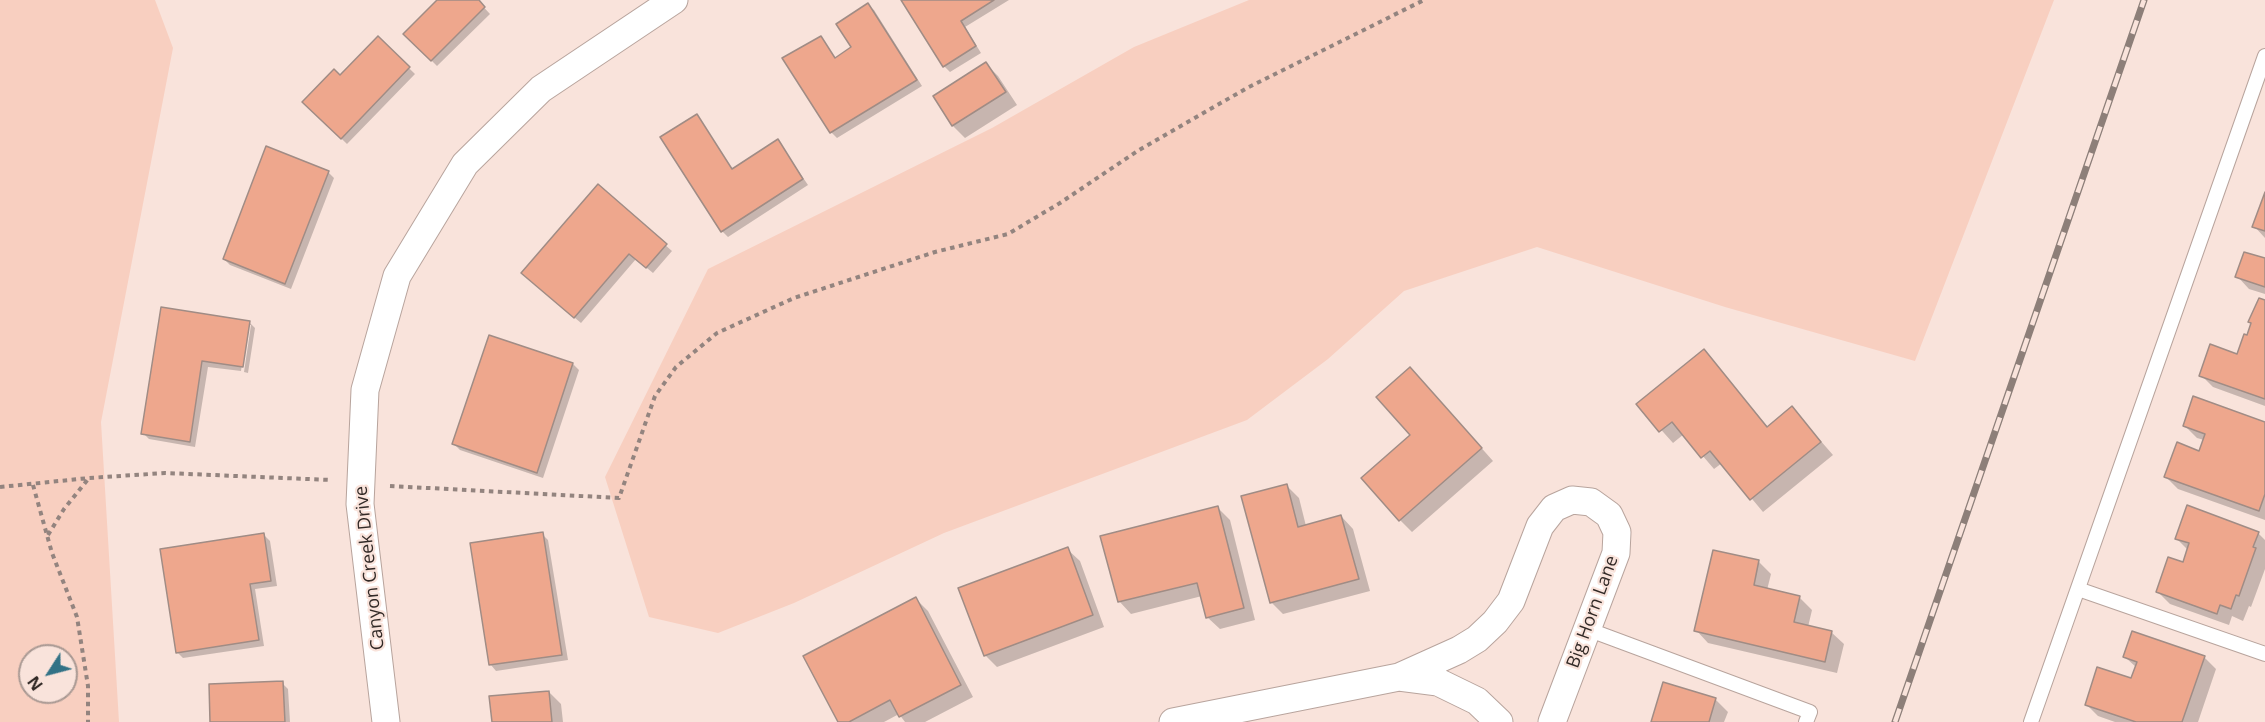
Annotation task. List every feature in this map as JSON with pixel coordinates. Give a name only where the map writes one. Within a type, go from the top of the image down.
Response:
[{"type":"street","name":"Canyon Creek Drive","points":[[386,722],[360,504],[365,390],[397,276],[465,164],[541,89],[674,0]]},
{"type":"street","name":"Big Horn Lane","points":[[1173,722],[1205,719],[1398,677],[1459,650],[1477,639],[1495,622],[1511,601],[1540,526],[1554,508],[1572,500],[1591,502],[1609,514],[1617,532],[1616,553],[1552,722]]},
{"type":"street","name":"Big Horn Lane","points":[[1398,677],[1438,682],[1478,701],[1499,722]]},
{"type":"lane","points":[[2031,722],[2265,56]]},
{"type":"lane","points":[[2078,589],[2265,654]]},
{"type":"lane","points":[[1587,629],[1810,712],[1806,722]]},
{"type":"path","points":[[0,487],[165,473],[330,480],[394,487],[619,498],[655,396],[676,367],[717,333],[794,298],[935,252],[1008,234],[1060,203],[1139,150],[1248,88],[1424,0]]},
{"type":"path","points":[[48,535],[64,508],[89,478]]},
{"type":"path","points":[[33,485],[52,553],[77,617],[88,686],[88,722]]},
{"type":"shaded area","points":[[0,0],[155,0],[173,48],[101,422],[119,722],[0,722]]},
{"type":"shaded area","points":[[1249,0],[2054,0],[1915,361],[1725,307],[1537,247],[1404,291],[1328,359],[1247,420],[944,533],[794,603],[718,633],[649,617],[605,477],[708,269],[992,128],[1134,47]]},
{"type":"building","points":[[437,0],[479,0],[485,7],[431,61],[403,34]]},
{"type":"building","points":[[901,0],[994,0],[961,21],[976,46],[943,67]]},
{"type":"building","points":[[868,3],[917,80],[830,133],[782,58],[821,36],[835,58],[851,47],[836,24]]},
{"type":"building","points":[[378,36],[410,67],[341,139],[302,102],[334,69],[340,75]]},
{"type":"building","points":[[986,62],[1006,92],[952,126],[933,96]]},
{"type":"building","points":[[697,114],[732,169],[778,139],[803,179],[721,232],[660,137]]},
{"type":"building","points":[[266,146],[329,171],[285,284],[223,259]]},
{"type":"building","points":[[598,184],[667,244],[646,268],[629,254],[574,318],[521,273]]},
{"type":"building","points":[[2265,192],[2265,231],[2252,227]]},
{"type":"building","points":[[2244,252],[2265,258],[2265,287],[2235,277]]},
{"type":"building","points":[[2259,298],[2265,300],[2265,399],[2199,376],[2210,344],[2237,354],[2244,334],[2247,335],[2251,323],[2248,322]]},
{"type":"building","points":[[161,307],[250,321],[243,367],[202,361],[190,442],[141,434]]},
{"type":"building","points":[[489,335],[573,363],[537,473],[452,444]]},
{"type":"building","points":[[1704,349],[1767,427],[1792,406],[1821,442],[1750,500],[1710,451],[1701,458],[1672,422],[1659,432],[1636,404]]},
{"type":"building","points":[[1410,367],[1482,448],[1399,521],[1361,478],[1410,435],[1376,397]]},
{"type":"building","points":[[2193,396],[2265,422],[2265,494],[2259,511],[2164,477],[2177,442],[2199,451],[2205,434],[2183,426]]},
{"type":"building","points":[[1287,484],[1298,527],[1341,515],[1359,579],[1270,603],[1241,496]]},
{"type":"building","points":[[2187,505],[2259,532],[2253,547],[2256,548],[2239,596],[2236,595],[2231,609],[2220,605],[2217,614],[2156,592],[2168,557],[2183,562],[2189,543],[2175,539]]},
{"type":"building","points":[[1218,506],[1244,608],[1206,618],[1197,583],[1118,602],[1100,536]]},
{"type":"building","points":[[543,532],[562,655],[489,665],[470,543]]},
{"type":"building","points":[[264,533],[271,581],[250,584],[259,640],[176,653],[160,549]]},
{"type":"building","points":[[1068,547],[1093,615],[984,656],[958,588]]},
{"type":"building","points":[[1713,550],[1759,560],[1754,585],[1800,596],[1794,622],[1832,631],[1825,662],[1694,631]]},
{"type":"building","points":[[916,597],[961,685],[899,717],[890,700],[849,722],[838,722],[803,656]]},
{"type":"building","points":[[2132,631],[2205,656],[2182,722],[2136,722],[2085,705],[2097,667],[2131,678],[2137,662],[2123,657]]},
{"type":"building","points":[[283,681],[285,722],[210,722],[209,684]]},
{"type":"building","points":[[1663,682],[1716,698],[1709,722],[1651,722]]},
{"type":"building","points":[[549,691],[552,722],[492,722],[489,696]]},
{"type":"railway","points":[[1895,722],[2144,0]]}]
